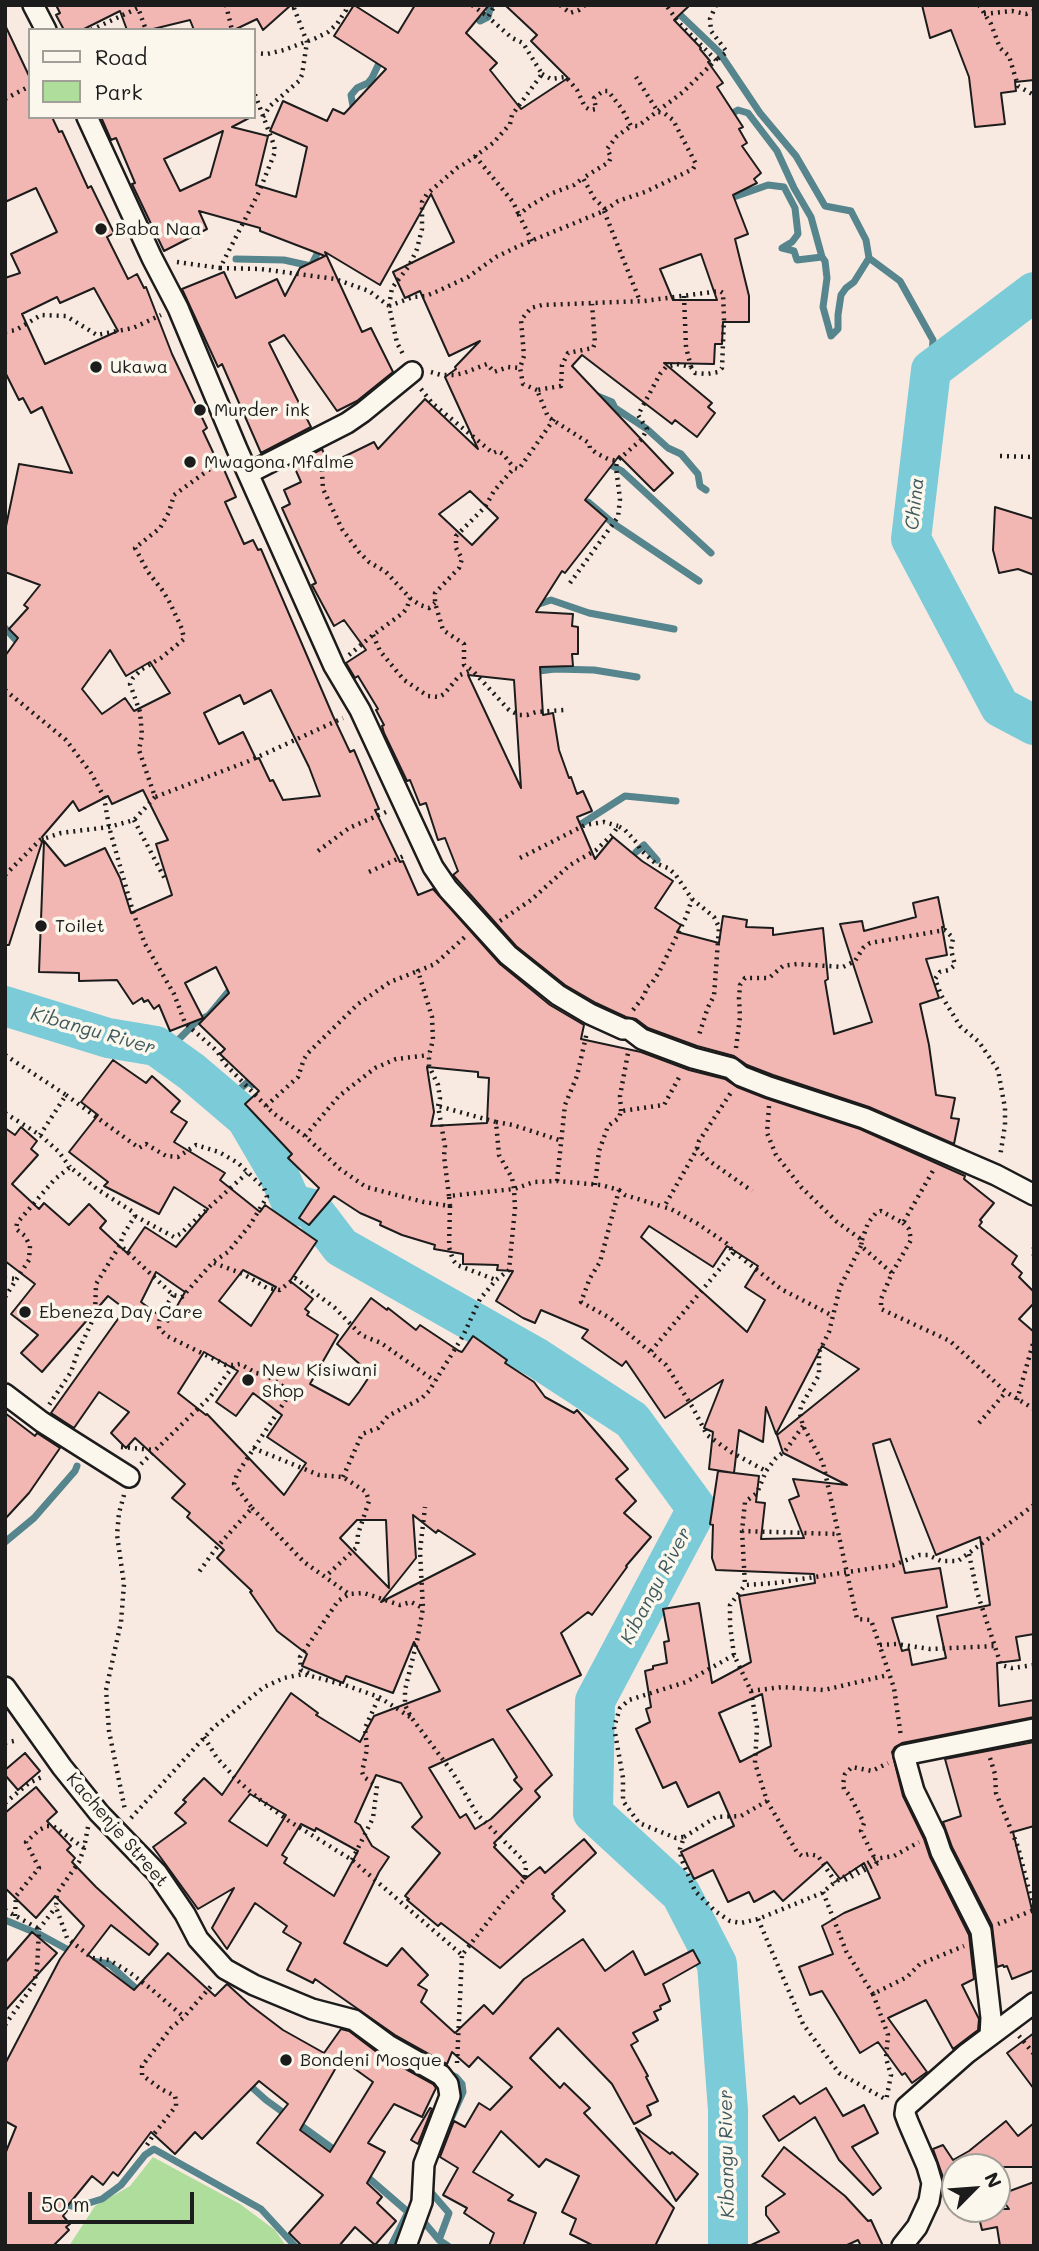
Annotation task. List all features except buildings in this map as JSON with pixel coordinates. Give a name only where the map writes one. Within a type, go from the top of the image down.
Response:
[{"type":"street","points":[[33,5],[45,28]]},
{"type":"street","points":[[88,119],[178,308],[237,449],[334,666],[360,710],[423,848],[448,889],[489,936],[558,995],[642,1039],[736,1072],[769,1087],[864,1118],[996,1175],[1034,1195]]},
{"type":"street","points":[[249,473],[363,412],[412,372]]},
{"type":"street","points":[[5,1394],[42,1422],[129,1477]]},
{"type":"street","name":"Kachenje Street","points":[[5,1687],[62,1767],[99,1813],[158,1873],[172,1892],[198,1939],[225,1969],[254,1985],[312,2009],[354,2020],[388,2045],[442,2075],[450,2092]]},
{"type":"street","points":[[990,2036],[991,2018],[981,1935],[914,1791],[904,1755],[1034,1729]]},
{"type":"street","points":[[902,2246],[917,2227],[929,2201],[932,2183],[928,2166],[905,2114],[906,2107],[966,2054],[1034,2003]]},
{"type":"street","points":[[406,2246],[422,2202],[424,2164],[450,2092]]},
{"type":"path","points":[[226,5],[232,28]]},
{"type":"path","points":[[263,118],[282,95],[299,81],[305,62],[307,42],[294,9],[298,5]]},
{"type":"path","points":[[256,53],[267,54],[297,47],[328,32],[337,24],[346,10],[346,5]]},
{"type":"path","points":[[472,5],[512,38],[523,43],[542,74],[551,79],[566,77],[590,110],[596,109],[594,98],[603,91],[608,91],[631,126]]},
{"type":"path","points":[[488,17],[495,5]]},
{"type":"path","points":[[560,5],[570,13],[584,5]]},
{"type":"path","points":[[666,5],[679,23],[720,57]]},
{"type":"path","points":[[519,215],[550,194],[574,185],[609,162],[611,157],[607,149],[617,136],[658,112],[727,52],[711,31],[710,19],[716,5]]},
{"type":"path","points":[[979,5],[991,24],[1000,48],[1009,56],[1018,86],[1034,95]]},
{"type":"path","points":[[95,28],[137,7],[145,28]]},
{"type":"path","points":[[984,14],[1034,11]]},
{"type":"path","points":[[542,74],[512,115],[510,124],[493,143],[433,187],[422,202],[422,229],[417,248],[409,266],[392,288],[390,306],[438,291],[468,277],[520,244],[683,175],[696,164],[673,120],[658,112],[636,78]]},
{"type":"path","points":[[5,99],[28,87]]},
{"type":"path","points":[[220,268],[259,192],[275,152],[256,98]]},
{"type":"path","points":[[475,156],[513,202],[532,241]]},
{"type":"path","points":[[583,178],[604,210],[640,301]]},
{"type":"path","points":[[152,258],[220,268],[261,268],[335,279]]},
{"type":"path","points":[[592,304],[595,343],[593,348],[568,353],[562,365],[561,386],[537,390],[523,384],[520,368],[524,356],[521,320],[531,308],[583,302],[592,304],[640,301],[716,291],[723,293],[722,368],[718,372],[695,373],[691,367],[686,346],[684,296]]},
{"type":"path","points":[[5,332],[16,330],[41,315],[66,316],[97,335],[133,328],[178,308]]},
{"type":"path","points":[[412,372],[429,371],[454,375],[486,364],[494,372],[508,367],[520,368]]},
{"type":"path","points":[[570,583],[618,517],[620,499],[617,461],[633,448],[647,429],[638,415],[660,374],[666,367],[677,364],[691,367]]},
{"type":"path","points":[[537,390],[548,417],[589,443],[596,453],[617,461]]},
{"type":"path","points":[[554,419],[519,470],[514,468],[494,491],[485,508],[456,536],[456,548],[462,559],[459,568],[435,593],[435,603],[443,630],[464,645],[463,662],[467,668],[472,670],[509,710],[519,715],[564,710]]},
{"type":"path","points":[[317,438],[323,466],[323,489],[342,529],[359,552],[386,572],[410,598],[427,608],[435,603]]},
{"type":"path","points":[[155,797],[139,750],[142,735],[140,712],[130,684],[142,669],[184,639],[170,603],[135,548],[160,528],[174,495],[237,449]]},
{"type":"path","points":[[1000,456],[1034,457]]},
{"type":"path","points":[[334,666],[407,608],[410,598]]},
{"type":"path","points":[[373,635],[380,651],[404,680],[428,696],[439,697],[460,675],[472,670]]},
{"type":"path","points":[[5,690],[66,740],[82,760],[104,797],[109,827],[133,912],[145,944],[174,994],[185,1023],[217,1051],[225,1064],[266,1106],[340,1168],[366,1186],[424,1202],[450,1206]]},
{"type":"path","points":[[5,875],[34,845],[48,836],[109,827],[134,820],[155,797],[249,761],[360,710]]},
{"type":"path","points":[[318,851],[349,828],[403,804]]},
{"type":"path","points":[[134,820],[166,880]]},
{"type":"path","points":[[520,858],[579,827],[604,822],[618,826],[631,835],[640,849],[655,863],[668,867],[692,898],[715,917],[719,927],[714,996],[704,1018],[693,1058],[676,1080],[664,1105],[621,1111]]},
{"type":"path","points":[[489,936],[496,924],[531,900],[561,871],[596,850],[618,826]]},
{"type":"path","points":[[369,872],[423,848]]},
{"type":"path","points":[[595,1185],[603,1135],[608,1126],[619,1118],[621,1111],[620,1096],[628,1051],[626,1029],[647,987],[659,972],[686,917],[692,898]]},
{"type":"path","points":[[266,1106],[298,1077],[308,1053],[358,1004],[390,982],[435,964],[466,938],[476,919]]},
{"type":"path","points":[[664,1207],[736,1072],[740,985],[745,978],[769,978],[783,966],[797,964],[843,967],[855,961],[863,948],[870,943],[945,930],[953,938],[951,950],[955,965],[940,972],[934,979],[953,1016],[960,1026],[979,1042],[1001,1078],[1004,1125],[996,1175]]},
{"type":"path","points":[[418,971],[433,1024],[429,1066],[438,1085],[440,1098],[438,1106],[445,1146],[450,1206],[449,1247],[457,1265],[496,1280]]},
{"type":"path","points":[[557,1181],[565,1105],[577,1076],[590,1014]]},
{"type":"path","points":[[5,1055],[107,1122],[139,1148],[146,1144],[166,1156],[178,1157],[197,1145],[219,1152],[237,1163],[264,1188],[267,1197],[264,1205],[250,1225],[228,1252],[213,1262],[182,1297],[173,1295],[120,1245]]},
{"type":"path","points":[[305,1136],[333,1101],[375,1068],[396,1059],[429,1055]]},
{"type":"path","points":[[769,1087],[767,1133],[776,1156],[802,1188],[892,1273]]},
{"type":"path","points":[[40,1135],[66,1095]]},
{"type":"path","points":[[438,1106],[562,1141]]},
{"type":"path","points":[[5,1113],[40,1135],[58,1151],[70,1167],[97,1189],[133,1212],[135,1216],[174,1237],[247,1173]]},
{"type":"path","points":[[343,1477],[362,1434],[378,1428],[388,1416],[422,1398],[463,1336],[480,1298],[496,1280],[508,1272],[515,1208],[512,1178],[499,1155],[496,1122]]},
{"type":"path","points":[[697,1147],[708,1160],[752,1191]]},
{"type":"path","points":[[903,1223],[942,1152]]},
{"type":"path","points":[[5,1297],[29,1260],[30,1246],[16,1229],[18,1223],[54,1180],[70,1167]]},
{"type":"path","points":[[449,1196],[513,1189],[534,1182],[557,1181],[619,1190],[625,1195],[664,1207],[698,1224],[726,1243],[781,1289],[833,1316]]},
{"type":"path","points":[[619,1190],[600,1262],[580,1301],[610,1318],[666,1365],[708,1435],[731,1452],[766,1471]]},
{"type":"path","points":[[876,1861],[861,1831],[864,1823],[844,1789],[845,1774],[852,1768],[872,1771],[904,1755],[894,1688],[870,1620],[857,1619],[823,1463],[803,1426],[801,1406],[819,1375],[819,1352],[829,1332],[840,1286],[868,1223],[876,1213],[881,1211],[903,1223],[909,1229],[911,1240],[881,1298],[881,1309],[950,1341],[1006,1392],[1034,1409]]},
{"type":"path","points":[[42,1422],[50,1403],[71,1372],[95,1315],[96,1284],[135,1216]]},
{"type":"path","points":[[1034,1247],[1034,1255]]},
{"type":"path","points":[[651,1351],[734,1252]]},
{"type":"path","points":[[213,1262],[243,1274],[267,1288],[280,1290],[295,1279],[335,1308],[361,1335],[381,1343],[400,1359],[435,1381]]},
{"type":"path","points":[[5,1278],[17,1279]]},
{"type":"path","points":[[173,1295],[160,1316],[159,1328],[167,1336],[226,1365],[240,1364],[266,1375],[291,1392],[253,1448],[234,1484],[252,1508],[304,1562],[349,1594]]},
{"type":"path","points":[[1017,1399],[1034,1340]]},
{"type":"path","points":[[234,1365],[210,1397],[129,1477],[119,1513],[117,1535],[124,1584],[121,1622],[106,1690],[109,1731],[127,1822],[204,1737],[242,1703],[284,1678],[303,1674],[316,1677],[379,1697],[411,1717]]},
{"type":"path","points":[[979,1423],[1006,1392]]},
{"type":"path","points":[[803,1426],[766,1471],[757,1493],[745,1502],[742,1531],[745,1585],[730,1605],[734,1655],[751,1691],[757,1727],[755,1763],[767,1801],[797,1852],[802,1856],[808,1853],[818,1856],[835,1883]]},
{"type":"path","points":[[253,1448],[319,1475],[343,1477],[366,1492],[369,1501],[356,1546],[325,1577]]},
{"type":"path","points":[[745,1585],[894,1565],[919,1555],[928,1555],[941,1561],[958,1561],[1034,1505]]},
{"type":"path","points":[[425,1507],[420,1551],[423,1608],[405,1690],[405,1705],[453,1773],[477,1814],[526,1866],[525,1879],[462,1955],[456,2077],[450,2092]]},
{"type":"path","points":[[199,1572],[252,1508]]},
{"type":"path","points":[[742,1531],[838,1534]]},
{"type":"path","points":[[969,1554],[977,1592],[1001,1665],[1012,1668],[1034,1665]]},
{"type":"path","points":[[316,1677],[301,1670],[300,1657],[338,1601],[349,1594],[364,1593],[400,1605],[411,1602],[423,1608]]},
{"type":"path","points":[[880,1646],[896,1644],[930,1649],[995,1646]]},
{"type":"path","points":[[734,1655],[686,1682],[629,1700],[620,1708],[614,1727],[623,1801],[639,1823],[676,1838],[684,1838],[716,1817],[741,1816],[767,1801]]},
{"type":"path","points":[[751,1691],[782,1687],[824,1689],[889,1675]]},
{"type":"path","points":[[352,1860],[373,1818],[377,1786],[364,1777],[362,1772],[367,1749],[365,1728],[379,1697]]},
{"type":"path","points":[[204,1737],[217,1758],[259,1799],[352,1860],[462,1955]]},
{"type":"path","points":[[873,1994],[907,1977],[920,1964],[1034,1910],[1018,1847],[996,1793],[995,1774],[985,1739]]},
{"type":"path","points":[[5,1803],[29,1783],[62,1767]]},
{"type":"path","points":[[99,1813],[88,1826],[79,1862],[57,1893],[56,1907],[67,1938],[92,1958],[109,1960],[130,1972],[184,2017]]},
{"type":"path","points":[[15,1916],[16,1896],[39,1868],[26,1842],[39,1830],[53,1826],[84,1848]]},
{"type":"path","points":[[684,1838],[680,1849],[681,1858],[695,1891],[725,1919],[741,1923],[758,1919],[822,1893],[876,1861],[894,1856],[935,1833]]},
{"type":"path","points":[[876,1861],[895,1856]]},
{"type":"path","points":[[822,1893],[846,1951],[873,1994],[888,2035],[886,2058],[889,2066]]},
{"type":"path","points":[[5,2025],[34,1984],[39,1929],[56,1907]]},
{"type":"path","points":[[5,1910],[39,1929]]},
{"type":"path","points":[[758,1919],[803,2024],[839,2073],[885,2099]]},
{"type":"path","points":[[148,2146],[176,2106],[176,2101],[175,2096],[142,2075],[142,2066],[171,2028],[184,2017],[225,1969]]},
{"type":"green space","points":[[153,2157],[240,2204],[275,2230],[286,2246],[69,2246],[95,2206],[130,2186]]},
{"type":"waterway","points":[[473,13],[480,21],[488,17],[491,5]]},
{"type":"waterway","points":[[673,8],[719,52],[760,113],[796,156],[825,206],[851,211],[866,240],[869,258],[900,281],[933,340],[931,370]]},
{"type":"waterway","points":[[354,112],[351,95],[357,88],[368,83],[382,57]]},
{"type":"waterway","points":[[726,117],[738,110],[748,113],[777,151],[811,217],[822,257],[797,260],[794,251],[782,248],[798,234],[795,208],[784,187],[768,185],[728,199]]},
{"type":"waterway","points":[[236,259],[284,260],[311,266],[321,246]]},
{"type":"waterway","points":[[822,257],[827,278],[823,307],[831,336],[838,329],[841,295],[854,282],[869,258]]},
{"type":"waterway","name":"China","points":[[1034,292],[931,370],[911,539],[1000,707],[1034,725]]},
{"type":"waterway","points":[[595,395],[612,402],[615,408],[647,429],[668,448],[681,454],[698,474],[700,486],[706,490]]},
{"type":"waterway","points":[[605,462],[622,471],[711,553]]},
{"type":"waterway","points":[[580,506],[588,502],[614,524],[699,581]]},
{"type":"waterway","points":[[533,606],[551,600],[589,613],[674,629]]},
{"type":"waterway","points":[[5,628],[21,646]]},
{"type":"waterway","points":[[531,672],[555,669],[594,670],[637,677]]},
{"type":"waterway","points":[[575,828],[625,796],[676,801]]},
{"type":"waterway","points":[[636,852],[644,845],[657,860]]},
{"type":"waterway","points":[[165,1053],[195,1023],[209,1015],[233,986]]},
{"type":"waterway","name":"Kibangu River","points":[[5,1006],[108,1038],[156,1046],[192,1072],[246,1118],[277,1171],[292,1204],[312,1209],[341,1247],[537,1358],[632,1420],[697,1509],[595,1701],[593,1813],[681,1894],[717,1964],[728,2110],[728,2246]]},
{"type":"waterway","points":[[226,1101],[248,1082],[253,1085],[258,1080]]},
{"type":"waterway","points":[[5,1542],[34,1518],[77,1466]]},
{"type":"waterway","points":[[5,1920],[74,1953]]},
{"type":"waterway","points":[[87,1960],[109,1964],[141,1993]]},
{"type":"waterway","points":[[446,2130],[463,2092],[462,2084],[447,2073]]},
{"type":"waterway","points":[[246,2082],[266,2100],[339,2153]]},
{"type":"waterway","points":[[61,2200],[76,2207],[102,2199],[121,2185],[145,2155],[154,2149],[261,2209],[295,2246]]},
{"type":"waterway","points":[[364,2174],[408,2212],[418,2215],[439,2240],[448,2246]]},
{"type":"waterway","points":[[430,2187],[430,2191],[449,2213],[439,2240]]},
{"type":"waterway","points":[[391,2246],[408,2212]]},
{"type":"place","name":"Baba Naa","points":[[101,229]]},
{"type":"place","name":"Ukawa","points":[[96,367]]},
{"type":"place","name":"Murder ink","points":[[200,410]]},
{"type":"place","name":"Mwagona Mfalme","points":[[190,462]]},
{"type":"place","name":"Toilet","points":[[41,926]]},
{"type":"place","name":"Ebeneza Day Care","points":[[25,1312]]},
{"type":"place","name":"New Kisiwani Shop","points":[[248,1380]]},
{"type":"place","name":"Bondeni Mosque","points":[[286,2060]]}]
